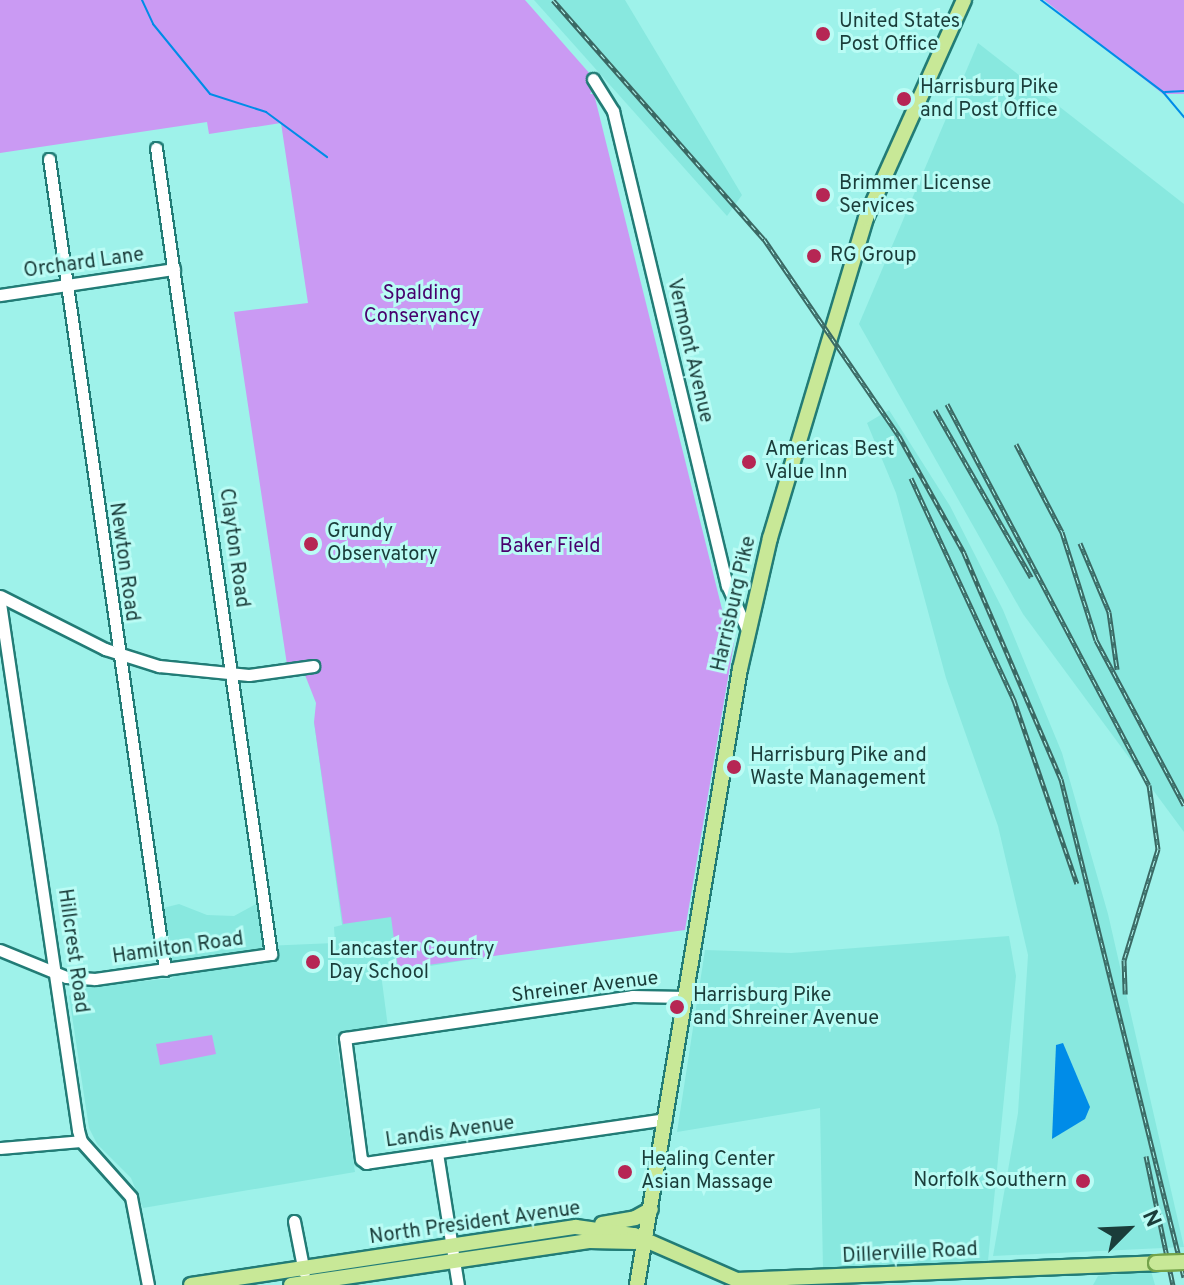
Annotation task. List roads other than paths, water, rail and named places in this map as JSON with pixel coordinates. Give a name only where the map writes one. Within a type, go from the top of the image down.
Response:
[{"type":"main road","name":"Harrisburg Pike","points":[[637,1285],[748,632],[784,485],[862,229],[892,150],[964,0]]},
{"type":"main road","points":[[576,1227],[635,1218],[651,1209]]},
{"type":"main road","name":"North President Avenue","points":[[191,1285],[300,1280],[576,1227],[620,1231],[645,1243]]},
{"type":"main road","name":"North President Avenue","points":[[453,1253],[600,1240],[645,1243]]},
{"type":"main road","name":"Dillerville Road","points":[[645,1243],[737,1280],[1184,1262]]},
{"type":"main road","points":[[716,1285],[737,1280]]},
{"type":"street","name":"Vermont Avenue","points":[[593,79],[613,111],[727,585],[748,632]]},
{"type":"street","name":"Clayton Road","points":[[156,148],[271,954]]},
{"type":"street","name":"Newton Road","points":[[49,159],[165,970]]},
{"type":"street","name":"Orchard Lane","points":[[0,295],[174,269]]},
{"type":"street","points":[[0,596],[118,654],[184,671],[233,674],[313,666]]},
{"type":"street","name":"Hillcrest Road","points":[[0,603],[81,1141]]},
{"type":"street","name":"Hamilton Road","points":[[0,950],[66,977],[95,979],[271,954]]},
{"type":"street","name":"Shreiner Avenue","points":[[345,1038],[632,996],[686,997]]},
{"type":"street","name":"Landis Avenue","points":[[345,1038],[363,1162],[666,1119]]},
{"type":"street","points":[[0,1148],[81,1141],[131,1197],[148,1285]]},
{"type":"street","points":[[437,1153],[458,1285]]},
{"type":"street","points":[[294,1221],[300,1280]]},
{"type":"water","points":[[1063,1043],[1090,1107],[1085,1119],[1052,1139],[1056,1045]]},
{"type":"waterway","points":[[142,0],[153,24],[210,94],[266,112],[327,157]]},
{"type":"waterway","points":[[1041,0],[1163,92],[1184,117]]},
{"type":"waterway","points":[[1165,92],[1184,91]]},
{"type":"railway","points":[[553,0],[764,239],[899,436],[964,553],[1061,779],[1184,1277]]},
{"type":"railway","points":[[947,404],[1149,785],[1158,849],[1124,960],[1125,994]]},
{"type":"railway","points":[[935,410],[1031,577]]},
{"type":"railway","points":[[1016,444],[1062,532],[1096,640],[1184,805]]},
{"type":"railway","points":[[911,478],[1014,700],[1077,884]]},
{"type":"railway","points":[[1080,543],[1109,612],[1117,669]]},
{"type":"railway","points":[[1146,1156],[1173,1285]]},
{"type":"place","name":"United States Post Office","points":[[823,34]]},
{"type":"place","name":"Harrisburg Pike and Post Office","points":[[904,99]]},
{"type":"place","name":"Brimmer License Services","points":[[823,195]]},
{"type":"place","name":"RG Group","points":[[814,256]]},
{"type":"place","name":"Americas Best Value Inn","points":[[749,462]]},
{"type":"place","name":"Grundy Observatory","points":[[311,544]]},
{"type":"place","name":"Harrisburg Pike and Waste Management","points":[[734,767]]},
{"type":"place","name":"Lancaster Country Day School","points":[[313,962]]},
{"type":"place","name":"Harrisburg Pike and Shreiner Avenue","points":[[677,1007]]},
{"type":"place","name":"Healing Center Asian Massage","points":[[625,1172]]},
{"type":"place","name":"Norfolk Southern","points":[[1083,1181]]},
{"type":"park label","name":"Spalding Conservancy","points":[[422,306]]},
{"type":"park label","name":"Baker Field","points":[[550,547]]}]
